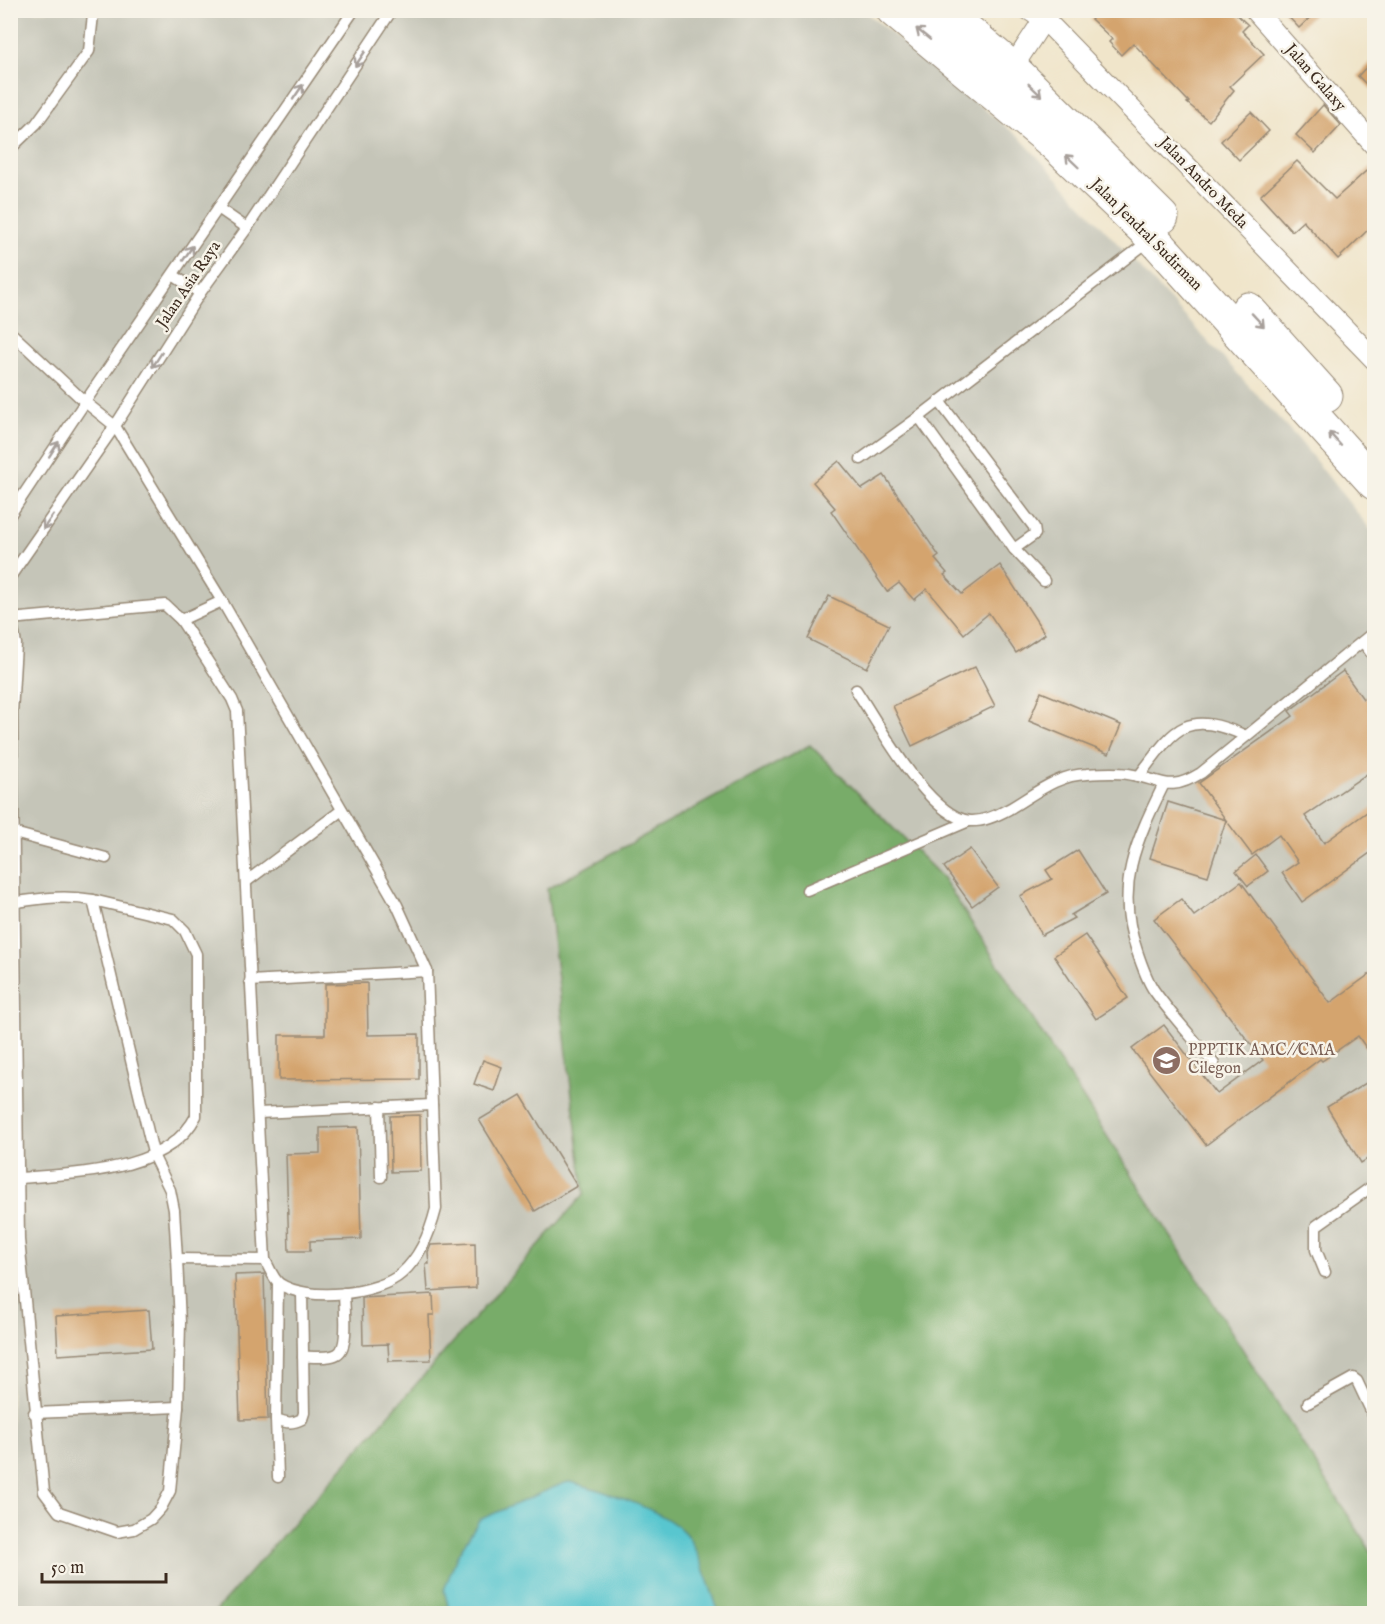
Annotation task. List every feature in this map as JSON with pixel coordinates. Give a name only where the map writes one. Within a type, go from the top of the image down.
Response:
[{"type":"highway","name":"Jalan Jendral Sudirman","points":[[893,10],[1053,143],[1153,238],[1374,483]]},
{"type":"highway","points":[[943,10],[1012,68],[1177,233],[1288,352],[1374,451]]},
{"type":"street","name":"Jalan Galaxy","points":[[1256,10],[1374,145]]},
{"type":"street","points":[[1012,68],[1041,14]]},
{"type":"street","name":"Jalan Andro Meda","points":[[1041,14],[1374,359]]},
{"type":"lane","points":[[10,149],[36,124],[89,51],[93,15],[90,10]]},
{"type":"lane","name":"Jalan Asia Raya","points":[[10,515],[354,10]]},
{"type":"lane","name":"Jalan Asia Raya","points":[[10,577],[115,426],[200,293],[247,228],[392,10]]},
{"type":"lane","points":[[218,208],[247,228]]},
{"type":"lane","points":[[861,459],[1153,238]]},
{"type":"lane","points":[[173,275],[200,293]]},
{"type":"lane","points":[[10,332],[85,402],[115,426],[222,601],[397,905],[427,971],[436,1209],[430,1234],[402,1273],[382,1286],[344,1293],[302,1293],[278,1283]]},
{"type":"lane","points":[[939,401],[1035,527],[1035,534],[1031,539],[1014,549]]},
{"type":"lane","points":[[919,417],[1014,549],[1044,581]]},
{"type":"lane","points":[[182,620],[222,601]]},
{"type":"lane","points":[[93,900],[154,1157],[170,1190],[177,1259],[178,1407],[170,1491],[161,1508],[150,1519],[134,1529],[117,1532],[59,1512],[44,1492],[34,1413],[19,1240],[17,902],[12,713],[16,644],[11,619],[165,605],[182,620],[232,699],[237,711],[265,1260],[278,1283],[276,1419],[278,1478]]},
{"type":"lane","points":[[856,690],[926,794],[957,817],[983,820],[1008,810],[1061,778],[1126,773],[1164,784],[1182,784],[1246,736],[1374,632]]},
{"type":"lane","points":[[1363,642],[1374,657]]},
{"type":"lane","points":[[1139,777],[1159,750],[1181,728],[1195,722],[1218,724],[1246,736]]},
{"type":"lane","points":[[1164,784],[1138,837],[1128,875],[1127,900],[1130,932],[1152,987],[1214,1064]]},
{"type":"lane","points":[[247,881],[342,810]]},
{"type":"lane","points":[[807,890],[969,820]]},
{"type":"lane","points":[[14,833],[106,858]]},
{"type":"lane","points":[[17,902],[51,897],[76,897],[173,919],[185,931],[196,954],[196,1116],[188,1131],[154,1157],[80,1173],[19,1178]]},
{"type":"lane","points":[[250,981],[427,971]]},
{"type":"lane","points":[[258,1113],[432,1104]]},
{"type":"lane","points":[[379,1107],[381,1177]]},
{"type":"lane","points":[[1325,1272],[1316,1250],[1314,1236],[1317,1226],[1374,1185]]},
{"type":"lane","points":[[177,1259],[265,1260]]},
{"type":"lane","points":[[276,1419],[293,1424],[302,1419],[302,1293]]},
{"type":"lane","points":[[303,1357],[335,1356],[342,1351],[345,1343],[344,1293]]},
{"type":"lane","points":[[1308,1403],[1353,1378],[1357,1381],[1374,1417]]},
{"type":"lane","points":[[34,1413],[178,1407]]},
{"type":"shaded area","points":[[11,11],[864,11],[1020,138],[1299,440],[1374,534],[1374,1613],[11,1614]]},
{"type":"green space","points":[[810,745],[943,878],[1374,1556],[1374,1613],[213,1614],[584,1194],[547,889]]},
{"type":"water","points":[[570,1482],[614,1495],[646,1508],[684,1532],[699,1559],[719,1613],[450,1613],[444,1590],[457,1556],[479,1520]]},
{"type":"building","points":[[1100,10],[1232,10],[1248,25],[1242,31],[1264,54],[1230,86],[1234,90],[1209,121],[1187,103],[1189,102],[1133,43],[1121,55],[1109,42],[1112,39],[1091,19]]},
{"type":"building","points":[[1282,10],[1318,10],[1299,28]]},
{"type":"building","points":[[1374,59],[1374,92],[1358,76]]},
{"type":"building","points":[[1323,105],[1341,125],[1315,153],[1296,135]]},
{"type":"building","points":[[1251,112],[1269,131],[1239,160],[1221,141]]},
{"type":"building","points":[[1297,161],[1335,199],[1374,164],[1374,224],[1338,259],[1303,221],[1292,231],[1260,196]]},
{"type":"building","points":[[839,461],[862,489],[884,475],[939,556],[935,559],[947,573],[944,575],[962,594],[1000,565],[1045,634],[1016,653],[989,613],[964,634],[927,589],[914,600],[899,583],[887,592],[831,511],[835,508],[813,482]]},
{"type":"building","points":[[829,596],[889,625],[867,668],[808,639]]},
{"type":"building","points":[[975,667],[995,706],[912,746],[893,706]]},
{"type":"building","points":[[1343,671],[1363,699],[1374,691],[1374,769],[1305,816],[1324,843],[1374,807],[1374,850],[1302,902],[1282,873],[1298,862],[1279,835],[1252,855],[1199,783],[1293,716],[1289,711]]},
{"type":"building","points":[[1041,692],[1121,725],[1109,754],[1029,721]]},
{"type":"building","points":[[1168,802],[1226,820],[1208,876],[1150,858]]},
{"type":"building","points":[[970,849],[998,887],[972,906],[944,867]]},
{"type":"building","points":[[1078,850],[1106,894],[1071,915],[1074,918],[1042,935],[1020,896],[1052,879],[1046,870]]},
{"type":"building","points":[[1256,855],[1268,871],[1248,886],[1236,871]]},
{"type":"building","points":[[1241,882],[1330,1003],[1374,971],[1374,1059],[1358,1036],[1322,1061],[1320,1059],[1206,1145],[1132,1049],[1164,1025],[1217,1094],[1263,1060],[1154,919],[1181,899],[1194,916]]},
{"type":"building","points":[[1085,935],[1128,998],[1096,1019],[1054,956]]},
{"type":"building","points":[[367,983],[368,1035],[419,1034],[419,1079],[279,1080],[279,1035],[325,1035],[325,984]]},
{"type":"building","points":[[483,1060],[502,1067],[494,1091],[474,1084]]},
{"type":"building","points":[[1374,1078],[1374,1155],[1361,1163],[1327,1107]]},
{"type":"building","points":[[521,1095],[577,1186],[535,1211],[479,1120]]},
{"type":"building","points":[[420,1115],[421,1171],[391,1172],[390,1116]]},
{"type":"building","points":[[358,1127],[361,1239],[310,1241],[310,1251],[289,1251],[286,1154],[320,1153],[320,1128]]},
{"type":"building","points":[[475,1243],[476,1288],[428,1291],[426,1264],[429,1264],[428,1252],[431,1245]]},
{"type":"building","points":[[264,1274],[268,1419],[240,1420],[235,1275]]},
{"type":"building","points":[[433,1294],[434,1315],[429,1315],[431,1360],[389,1361],[388,1344],[363,1345],[362,1298]]},
{"type":"building","points":[[149,1310],[152,1349],[58,1355],[56,1316]]},
{"type":"place","name":"PPPTIK AMC//CMA Cilegon","points":[[1167,1060]]}]
